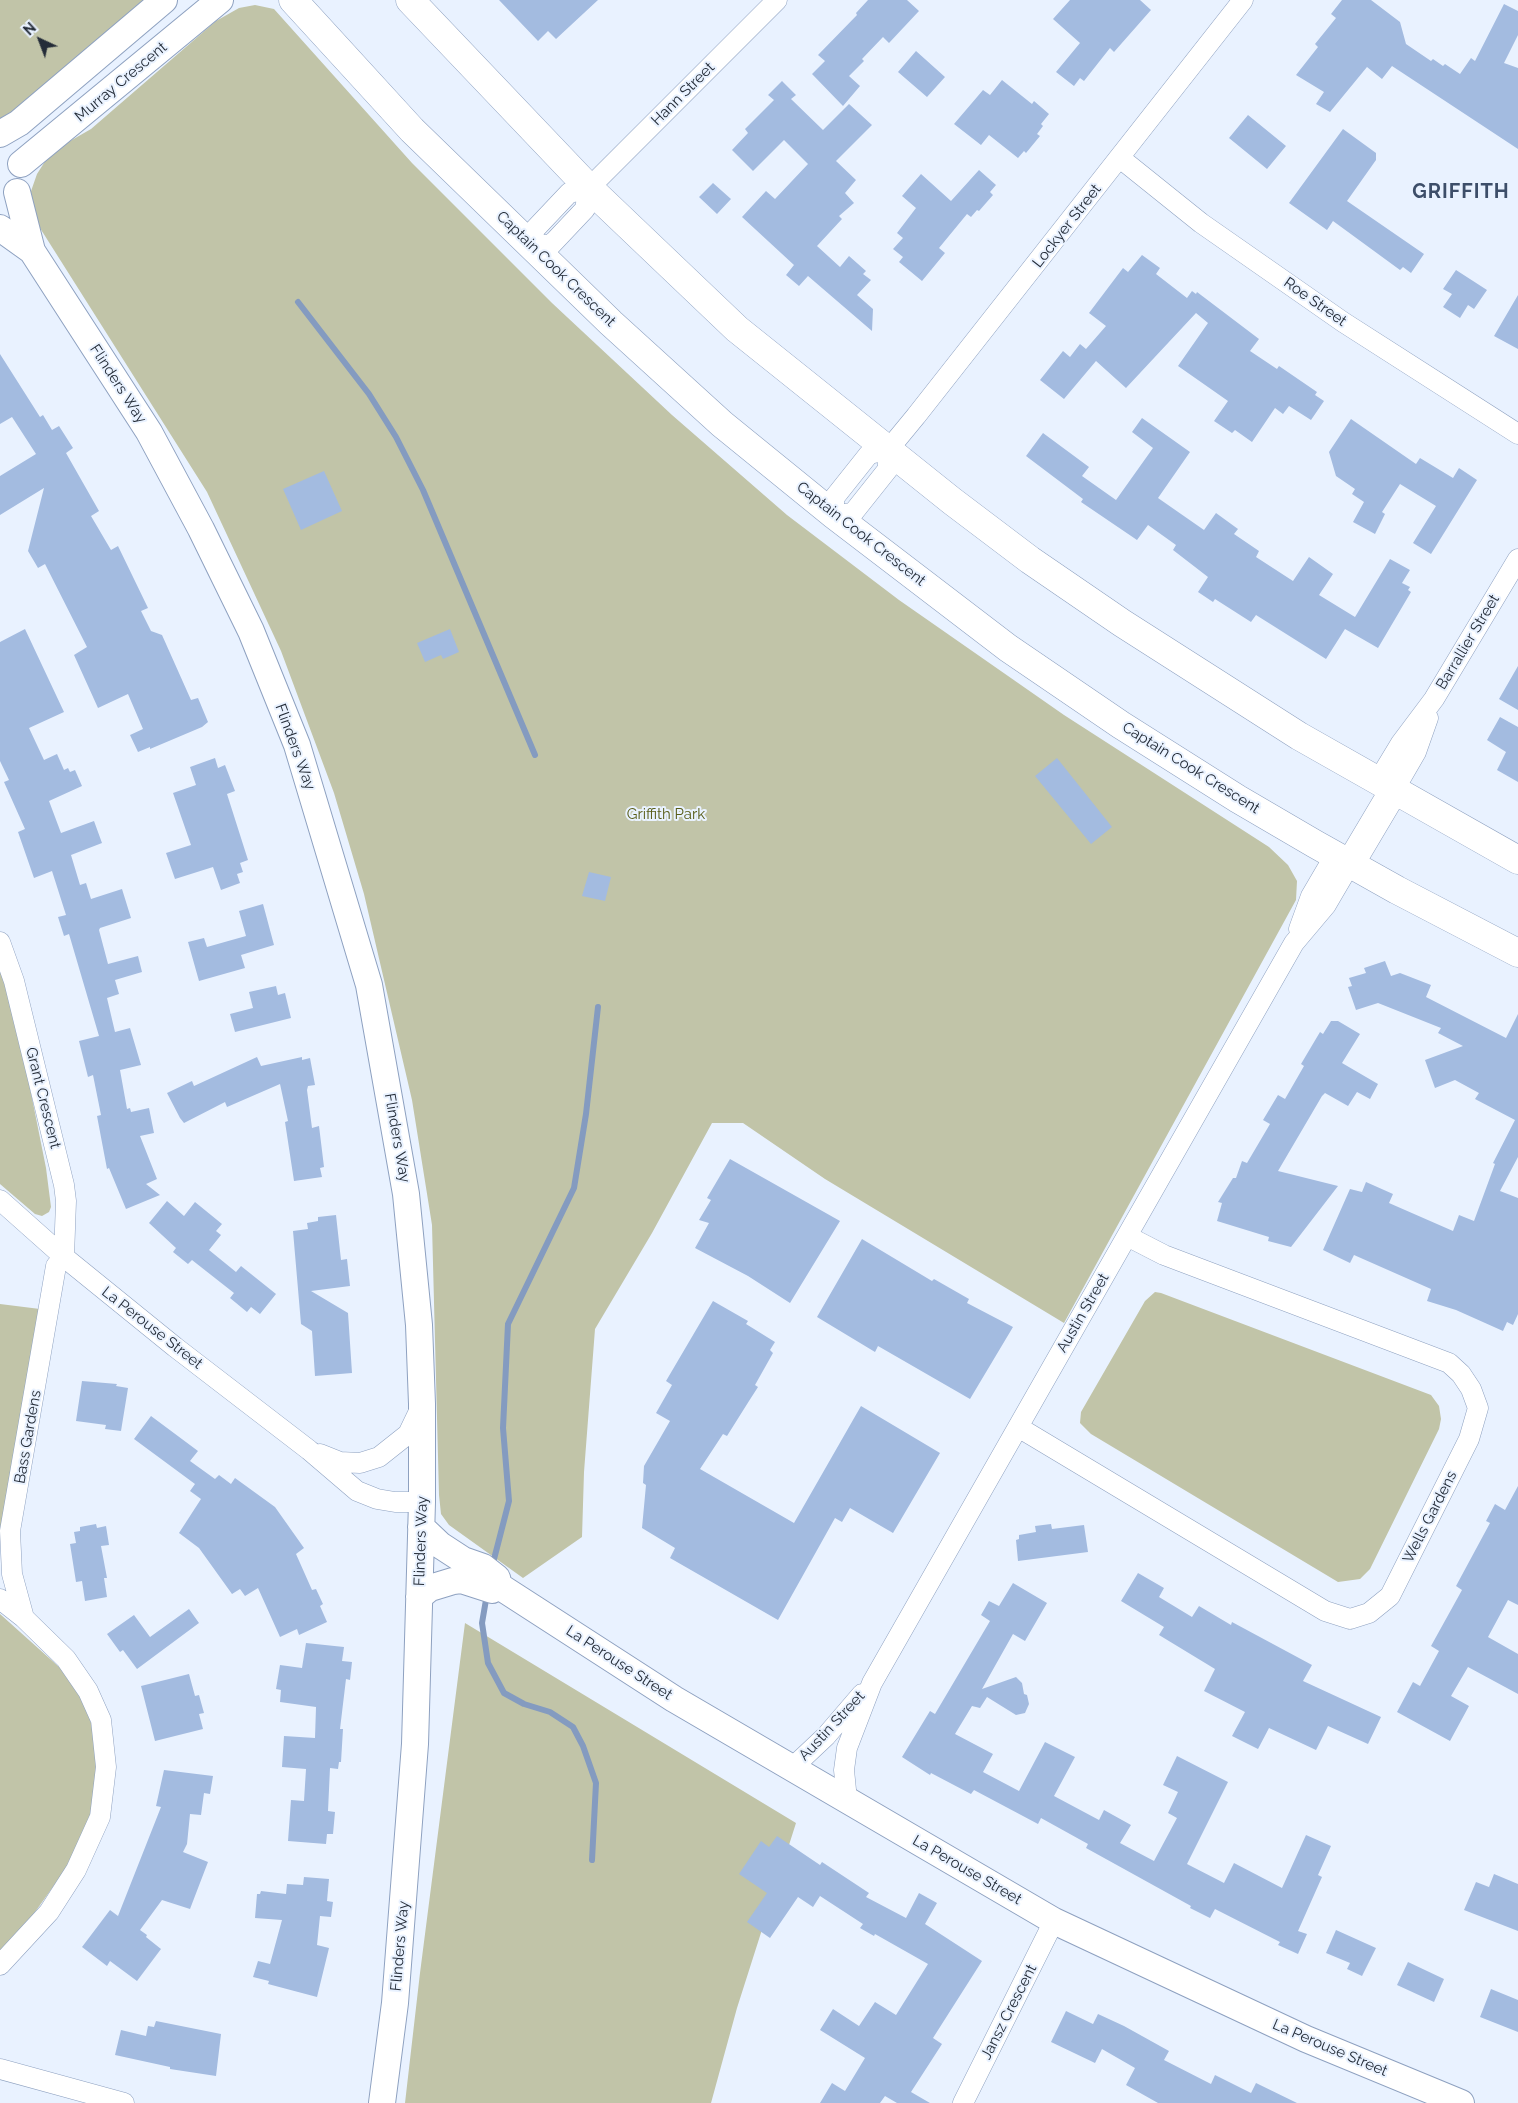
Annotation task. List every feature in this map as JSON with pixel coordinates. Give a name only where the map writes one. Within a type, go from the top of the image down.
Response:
[{"type":"main road","name":"Captain Cook Crescent","points":[[294,0],[412,130],[611,322],[722,424],[834,515],[1008,648],[1121,725],[1238,798],[1342,859],[1518,953]]},
{"type":"main road","points":[[410,0],[589,188],[737,329],[888,450],[1030,560],[1122,624],[1299,736],[1518,860]]},
{"type":"main road","points":[[1342,859],[1386,786]]},
{"type":"street","points":[[9,199],[21,183],[22,164],[17,151],[0,134],[19,123],[164,0]]},
{"type":"street","name":"Murray Crescent","points":[[22,164],[220,0]]},
{"type":"street","name":"Hann Street","points":[[530,244],[551,245],[585,209],[589,188],[777,0]]},
{"type":"street","name":"Lockyer Street","points":[[834,515],[853,513],[888,469],[888,450],[1243,0]]},
{"type":"street","name":"Roe Street","points":[[1120,158],[1201,223],[1335,317],[1518,434]]},
{"type":"street","name":"Flinders Way","points":[[9,199],[32,251],[149,432],[201,529],[251,631],[297,745],[369,986],[391,1100],[407,1204],[419,1325],[422,1404],[415,1744],[395,2003],[382,2103]]},
{"type":"street","name":"Flinders Way","points":[[0,228],[32,251]]},
{"type":"street","name":"Barrallier Street","points":[[1386,786],[1416,752],[1434,699],[1518,559]]},
{"type":"street","name":"Austin Street","points":[[847,1800],[844,1770],[847,1748],[872,1683],[1294,943],[1326,905],[1342,859]]},
{"type":"street","name":"Grant Crescent","points":[[0,942],[14,981],[64,1185],[66,1224],[64,1257]]},
{"type":"street","name":"La Perouse Street","points":[[0,1200],[64,1257],[175,1347],[309,1450],[358,1492],[378,1499],[395,1502],[421,1514],[440,1545],[464,1560],[493,1583],[674,1699],[1054,1921],[1306,2039],[1462,2103]]},
{"type":"street","name":"Wells Gardens","points":[[1018,1427],[1054,1446],[1325,1611],[1350,1619],[1369,1613],[1390,1596],[1469,1439],[1478,1408],[1471,1389],[1461,1374],[1449,1363],[1164,1255],[1127,1236]]},
{"type":"street","name":"Bass Gardens","points":[[24,1618],[12,1574],[5,1537],[56,1266],[64,1257]]},
{"type":"street","name":"La Perouse Street","points":[[309,1450],[340,1462],[360,1463],[379,1457],[408,1434],[422,1404]]},
{"type":"street","name":"La Perouse Street","points":[[419,1597],[430,1588],[453,1581],[493,1583]]},
{"type":"street","points":[[0,1599],[24,1618],[66,1659],[88,1691],[100,1720],[106,1767],[100,1817],[76,1870],[50,1912],[0,1965]]},
{"type":"street","name":"Austin Street","points":[[792,1768],[826,1736],[872,1683]]},
{"type":"street","name":"Jansz Crescent","points":[[963,2103],[1054,1921]]},
{"type":"street","points":[[0,2068],[124,2103]]},
{"type":"green space","points":[[0,0],[148,0],[15,112],[0,119]]},
{"type":"green space","name":"Griffith Park","points":[[255,5],[274,9],[412,163],[552,303],[672,415],[787,515],[899,600],[1064,715],[1269,847],[1288,865],[1297,881],[1296,900],[1064,1323],[825,1179],[743,1123],[712,1123],[652,1233],[595,1329],[584,1472],[582,1537],[523,1578],[449,1525],[441,1514],[432,1225],[412,1100],[364,894],[334,793],[281,651],[207,492],[33,217],[30,194],[37,174],[51,152],[91,129],[216,21],[239,8]]},
{"type":"green space","points":[[0,966],[27,1073],[46,1168],[51,1207],[49,1212],[42,1216],[35,1214],[0,1184]]},
{"type":"green space","points":[[1155,1292],[1431,1395],[1439,1406],[1441,1419],[1439,1429],[1370,1569],[1360,1579],[1338,1582],[1091,1434],[1080,1423],[1081,1412],[1145,1301]]},
{"type":"green space","points":[[0,1304],[40,1309],[3,1524],[0,1528]]},
{"type":"green space","points":[[0,1614],[68,1675],[88,1710],[99,1758],[90,1819],[65,1870],[30,1919],[0,1951]]},
{"type":"green space","points":[[465,1623],[796,1823],[737,2008],[711,2103],[405,2103]]},
{"type":"building","points":[[499,0],[598,0],[556,39],[548,31],[538,41]]},
{"type":"building","points":[[868,0],[907,0],[919,11],[889,43],[883,37],[862,59],[864,61],[849,76],[860,86],[843,106],[812,74],[825,61],[818,55],[857,15],[856,13]]},
{"type":"building","points":[[1070,0],[1140,0],[1151,10],[1114,52],[1110,48],[1084,81],[1080,78],[1074,86],[1056,72],[1080,43],[1053,19]]},
{"type":"building","points":[[1342,0],[1371,0],[1400,22],[1406,44],[1431,61],[1433,59],[1443,66],[1445,64],[1460,74],[1471,58],[1475,61],[1504,4],[1518,11],[1518,35],[1504,63],[1518,68],[1518,149],[1392,66],[1382,79],[1367,67],[1330,112],[1316,104],[1324,92],[1296,75],[1318,47],[1315,44],[1336,18],[1331,14]]},
{"type":"building","points":[[916,51],[945,77],[927,97],[898,72]]},
{"type":"building","points":[[1002,80],[1032,104],[1034,101],[1049,114],[1041,124],[1043,126],[1037,134],[1040,136],[1026,153],[1024,151],[1018,158],[989,135],[981,145],[954,124],[983,90],[990,95]]},
{"type":"building","points":[[782,81],[796,95],[791,99],[823,130],[849,104],[872,125],[836,161],[856,180],[845,193],[854,203],[839,216],[842,219],[817,246],[840,267],[849,256],[866,271],[863,274],[871,280],[857,295],[873,309],[872,331],[808,276],[799,286],[786,275],[794,265],[742,217],[766,191],[775,199],[808,164],[784,140],[753,171],[732,150],[748,133],[745,129],[774,100],[768,95]]},
{"type":"building","points":[[1248,115],[1286,146],[1267,169],[1229,138]]},
{"type":"building","points":[[1343,129],[1376,153],[1376,160],[1347,201],[1424,254],[1411,273],[1403,267],[1400,270],[1333,221],[1327,230],[1289,203]]},
{"type":"building","points":[[979,170],[996,185],[990,192],[993,195],[971,217],[967,214],[939,248],[945,253],[922,281],[899,262],[903,257],[893,249],[903,238],[897,233],[916,208],[902,196],[921,174],[951,201]]},
{"type":"building","points":[[713,183],[731,199],[717,214],[699,197]]},
{"type":"building","points":[[1142,255],[1160,268],[1156,274],[1187,298],[1192,291],[1196,294],[1197,292],[1259,339],[1250,351],[1277,369],[1279,366],[1317,392],[1315,395],[1324,401],[1311,420],[1289,406],[1283,414],[1275,408],[1252,442],[1235,430],[1232,433],[1214,421],[1228,401],[1178,366],[1208,323],[1196,313],[1126,388],[1096,361],[1064,399],[1040,380],[1063,351],[1070,357],[1080,344],[1086,349],[1106,326],[1089,313],[1123,268],[1128,272]]},
{"type":"building","points":[[1456,270],[1487,290],[1474,309],[1468,305],[1460,318],[1443,307],[1452,294],[1443,289]]},
{"type":"building","points":[[1518,295],[1518,349],[1494,336]]},
{"type":"building","points":[[0,354],[40,417],[43,415],[52,430],[59,426],[73,448],[66,453],[99,511],[91,516],[111,550],[118,546],[148,608],[141,611],[151,631],[162,635],[191,700],[198,698],[208,722],[202,727],[150,749],[150,747],[138,752],[130,735],[143,729],[128,694],[98,708],[74,655],[87,647],[45,564],[38,568],[28,551],[44,488],[0,515],[0,476],[36,454],[12,417],[0,424]]},
{"type":"building","points":[[1142,418],[1190,452],[1158,498],[1204,530],[1216,513],[1238,529],[1234,534],[1259,551],[1256,557],[1293,581],[1309,557],[1333,574],[1319,595],[1355,617],[1390,559],[1410,570],[1402,583],[1410,587],[1408,590],[1411,592],[1378,648],[1345,629],[1326,659],[1256,615],[1251,622],[1215,599],[1213,602],[1198,592],[1208,577],[1173,550],[1176,545],[1148,525],[1137,540],[1081,502],[1083,499],[1026,456],[1043,433],[1089,467],[1082,476],[1116,500],[1153,448],[1132,432]]},
{"type":"building","points":[[1351,419],[1416,464],[1420,458],[1453,478],[1459,468],[1477,480],[1431,554],[1413,543],[1436,506],[1400,484],[1382,512],[1385,514],[1375,534],[1353,522],[1364,502],[1352,494],[1355,489],[1336,476],[1329,452]]},
{"type":"building","points":[[324,471],[342,511],[301,530],[283,489]]},
{"type":"building","points":[[25,629],[64,712],[29,728],[44,760],[57,754],[64,770],[68,768],[70,772],[75,770],[82,786],[49,801],[61,833],[94,821],[102,843],[71,855],[80,885],[86,883],[91,899],[122,889],[131,918],[100,928],[99,930],[108,964],[138,956],[142,972],[115,980],[119,994],[107,998],[115,1032],[130,1028],[141,1065],[120,1070],[127,1109],[130,1108],[131,1112],[149,1108],[154,1133],[140,1136],[157,1179],[146,1184],[160,1195],[126,1209],[109,1168],[107,1169],[97,1116],[101,1115],[93,1075],[88,1077],[79,1041],[99,1036],[69,934],[64,936],[58,917],[66,915],[52,871],[34,878],[18,832],[25,829],[4,782],[9,780],[0,761],[0,642]]},
{"type":"building","points":[[450,629],[459,652],[443,659],[441,655],[425,662],[417,643]]},
{"type":"building","points":[[1518,666],[1518,710],[1499,699]]},
{"type":"building","points":[[1500,717],[1518,727],[1518,782],[1497,770],[1506,752],[1487,740]]},
{"type":"building","points":[[215,758],[218,768],[225,765],[235,791],[227,794],[248,860],[240,863],[243,872],[237,874],[240,883],[221,890],[213,867],[175,879],[166,853],[191,845],[173,793],[196,785],[190,767]]},
{"type":"building","points":[[1057,758],[1112,827],[1091,844],[1035,776]]},
{"type":"building","points":[[589,872],[611,877],[605,901],[582,896]]},
{"type":"building","points":[[263,904],[274,945],[241,955],[245,968],[199,981],[188,942],[204,938],[207,947],[246,936],[239,911]]},
{"type":"building","points":[[1385,961],[1391,976],[1400,973],[1431,985],[1426,997],[1506,1038],[1518,1014],[1518,1157],[1500,1191],[1518,1198],[1518,1314],[1513,1325],[1507,1322],[1503,1331],[1456,1310],[1427,1301],[1431,1289],[1354,1255],[1350,1263],[1323,1250],[1350,1189],[1362,1192],[1366,1182],[1393,1194],[1389,1203],[1453,1231],[1459,1215],[1474,1221],[1495,1164],[1493,1163],[1515,1120],[1475,1099],[1479,1093],[1455,1080],[1435,1088],[1425,1060],[1463,1046],[1438,1033],[1441,1028],[1378,1003],[1356,1010],[1348,987],[1352,986],[1349,978],[1366,973],[1364,968]]},
{"type":"building","points":[[276,986],[278,995],[285,993],[291,1018],[235,1032],[230,1014],[253,1008],[249,992]]},
{"type":"building","points":[[1331,1021],[1338,1021],[1360,1034],[1342,1063],[1378,1084],[1370,1099],[1357,1092],[1348,1106],[1325,1093],[1278,1171],[1338,1186],[1291,1247],[1268,1241],[1269,1237],[1217,1221],[1222,1203],[1218,1202],[1233,1178],[1236,1178],[1242,1161],[1247,1163],[1270,1124],[1263,1120],[1278,1095],[1285,1099],[1304,1066],[1301,1064],[1320,1032],[1323,1034]]},
{"type":"building","points":[[257,1057],[261,1066],[302,1057],[302,1060],[310,1058],[315,1085],[308,1086],[307,1090],[312,1128],[319,1126],[324,1167],[320,1168],[322,1177],[294,1181],[285,1122],[288,1121],[280,1084],[227,1107],[225,1102],[184,1123],[167,1093],[192,1081],[194,1086]]},
{"type":"building","points":[[730,1159],[840,1221],[790,1303],[748,1276],[695,1248],[709,1223],[699,1220],[711,1200],[707,1198]]},
{"type":"building","points":[[167,1201],[184,1216],[195,1202],[222,1224],[216,1231],[221,1235],[209,1250],[236,1272],[241,1266],[276,1294],[260,1314],[251,1307],[247,1312],[230,1298],[234,1293],[192,1260],[188,1264],[173,1252],[176,1248],[149,1223]]},
{"type":"building","points":[[336,1215],[341,1260],[347,1259],[350,1286],[311,1291],[348,1313],[352,1373],[315,1376],[312,1331],[301,1324],[293,1231],[308,1229],[307,1223],[318,1221],[318,1217]]},
{"type":"building","points":[[862,1239],[932,1281],[934,1279],[969,1299],[967,1303],[1013,1327],[970,1399],[878,1346],[875,1352],[817,1317]]},
{"type":"building","points":[[713,1301],[748,1321],[746,1324],[775,1342],[770,1350],[773,1353],[755,1385],[758,1387],[727,1436],[723,1434],[700,1469],[794,1523],[861,1406],[940,1453],[893,1533],[850,1508],[842,1522],[835,1518],[778,1620],[670,1558],[675,1548],[642,1528],[646,1485],[643,1483],[644,1466],[670,1421],[656,1413],[672,1385],[666,1381]]},
{"type":"building","points":[[82,1381],[117,1384],[116,1386],[128,1388],[121,1431],[105,1429],[106,1425],[76,1421]]},
{"type":"building","points":[[151,1416],[198,1451],[190,1461],[215,1479],[219,1475],[231,1484],[235,1478],[275,1507],[304,1548],[296,1554],[312,1590],[316,1589],[323,1604],[320,1606],[327,1622],[299,1635],[297,1629],[280,1637],[258,1588],[245,1596],[240,1589],[232,1594],[199,1548],[179,1533],[201,1499],[190,1491],[195,1484],[134,1439]]},
{"type":"building","points":[[1518,1486],[1518,1605],[1508,1600],[1488,1637],[1518,1654],[1518,1694],[1468,1667],[1451,1696],[1469,1706],[1450,1741],[1397,1712],[1413,1682],[1420,1686],[1439,1651],[1431,1646],[1462,1590],[1456,1586],[1490,1523],[1486,1521],[1495,1504],[1505,1510]]},
{"type":"building","points":[[96,1524],[97,1528],[106,1526],[109,1545],[101,1546],[107,1578],[104,1578],[107,1597],[85,1601],[82,1581],[76,1582],[70,1544],[76,1543],[74,1532],[80,1531],[80,1527]]},
{"type":"building","points":[[1051,1524],[1052,1529],[1084,1525],[1088,1552],[1018,1561],[1016,1540],[1019,1539],[1019,1535],[1036,1532],[1035,1526]]},
{"type":"building","points":[[1138,1573],[1164,1588],[1159,1597],[1192,1617],[1199,1606],[1231,1625],[1232,1622],[1312,1665],[1303,1681],[1381,1717],[1368,1744],[1328,1726],[1316,1750],[1269,1728],[1258,1749],[1232,1736],[1245,1712],[1204,1691],[1215,1669],[1159,1635],[1164,1627],[1121,1601]]},
{"type":"building","points":[[1013,1583],[1047,1603],[1025,1641],[1013,1634],[982,1689],[1016,1677],[1022,1683],[1024,1694],[1027,1695],[1029,1704],[1025,1713],[1016,1715],[987,1697],[980,1708],[972,1706],[955,1734],[993,1754],[983,1772],[1019,1791],[1045,1742],[1075,1757],[1054,1796],[1099,1820],[1104,1810],[1131,1825],[1120,1843],[1154,1861],[1177,1818],[1168,1813],[1178,1792],[1163,1785],[1177,1756],[1228,1782],[1187,1864],[1224,1883],[1234,1863],[1282,1888],[1306,1835],[1331,1846],[1318,1875],[1322,1877],[1298,1931],[1307,1934],[1298,1954],[1278,1945],[1280,1942],[1215,1909],[1210,1918],[1190,1908],[1191,1906],[1086,1848],[1088,1844],[1041,1818],[1038,1824],[974,1790],[971,1794],[931,1773],[930,1775],[902,1757],[930,1711],[935,1714],[990,1621],[981,1615],[989,1601],[999,1606]]},
{"type":"building","points":[[189,1609],[199,1623],[137,1669],[123,1650],[120,1652],[107,1634],[134,1615],[150,1637]]},
{"type":"building","points":[[306,1643],[344,1647],[342,1661],[352,1662],[350,1680],[346,1679],[340,1729],[343,1729],[341,1762],[339,1762],[338,1769],[330,1768],[328,1811],[335,1812],[333,1834],[327,1834],[326,1844],[288,1841],[291,1800],[304,1801],[306,1769],[282,1767],[284,1736],[315,1738],[316,1707],[280,1702],[281,1690],[276,1689],[280,1665],[302,1668]]},
{"type":"building","points":[[189,1674],[195,1696],[199,1695],[204,1713],[199,1714],[203,1729],[155,1741],[141,1686]]},
{"type":"building","points":[[164,1770],[213,1776],[210,1794],[204,1793],[201,1815],[190,1814],[187,1844],[183,1852],[208,1862],[190,1909],[162,1900],[140,1930],[161,1949],[137,1981],[110,1961],[107,1966],[82,1947],[110,1910],[118,1916],[161,1807],[156,1806]]},
{"type":"building","points":[[777,1836],[820,1865],[822,1862],[869,1893],[866,1897],[906,1918],[919,1893],[937,1903],[925,1924],[982,1961],[933,2038],[942,2044],[911,2092],[930,2103],[897,2103],[885,2096],[880,2103],[820,2103],[832,2083],[845,2091],[865,2058],[820,2030],[833,2009],[859,2026],[875,2002],[896,2015],[928,1964],[875,1934],[874,1936],[860,1928],[863,1924],[820,1896],[813,1907],[798,1897],[770,1938],[747,1922],[767,1893],[739,1874],[761,1841],[769,1847]]},
{"type":"building","points":[[1494,1874],[1518,1884],[1518,1931],[1464,1910],[1476,1882],[1489,1887]]},
{"type":"building","points":[[304,1877],[329,1879],[327,1901],[333,1902],[331,1917],[320,1916],[317,1945],[329,1948],[317,1997],[268,1984],[269,1981],[253,1977],[258,1961],[270,1964],[282,1920],[255,1918],[257,1894],[260,1894],[261,1891],[286,1894],[287,1884],[303,1885]]},
{"type":"building","points":[[1336,1930],[1376,1948],[1362,1976],[1347,1969],[1350,1963],[1326,1953]]},
{"type":"building","points":[[1408,1962],[1444,1979],[1434,2002],[1397,1985]]},
{"type":"building","points":[[1491,1989],[1518,2000],[1518,2032],[1480,2017]]},
{"type":"building","points":[[1066,2011],[1093,2024],[1098,2014],[1124,2026],[1169,2051],[1164,2060],[1211,2084],[1215,2075],[1251,2093],[1256,2083],[1297,2103],[1158,2103],[1126,2085],[1135,2068],[1102,2049],[1095,2063],[1051,2042]]},
{"type":"building","points":[[156,2021],[221,2034],[216,2076],[170,2069],[170,2067],[115,2055],[121,2030],[146,2036],[148,2026],[154,2027]]},
{"type":"waterway","points":[[298,302],[369,394],[396,437],[423,490],[535,755]]},
{"type":"waterway","points":[[492,1567],[509,1501],[503,1428],[508,1324],[574,1188],[586,1114],[598,1007]]},
{"type":"waterway","points":[[487,1594],[482,1623],[488,1663],[504,1693],[524,1704],[550,1712],[573,1727],[583,1746],[596,1783],[592,1860]]},
{"type":"district","name":"GRIFFITH","points":[[1461,192]]}]
